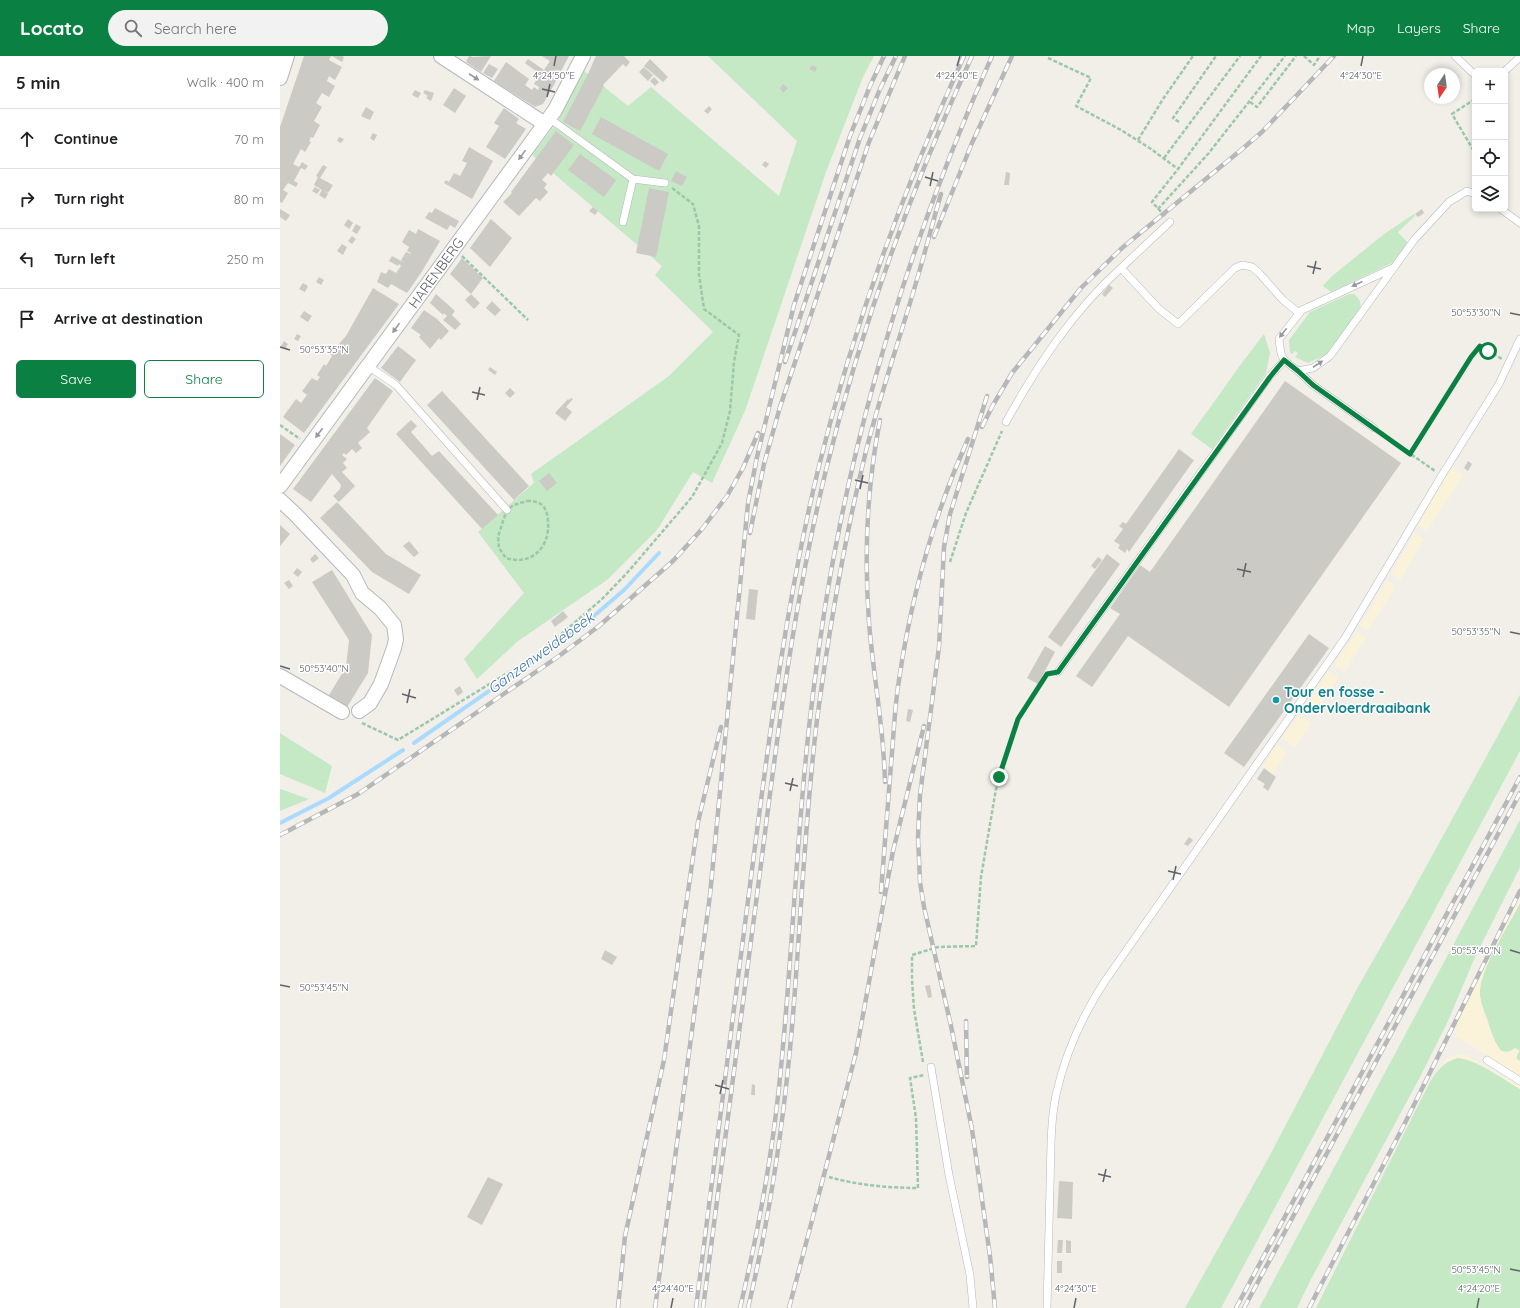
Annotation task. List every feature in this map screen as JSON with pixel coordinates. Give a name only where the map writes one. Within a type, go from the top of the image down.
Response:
[{"type":"street","points":[[280,78],[287,56]]},
{"type":"street","points":[[441,56],[547,121]]},
{"type":"street","name":"HARENBERG","points":[[280,486],[547,121],[571,81],[583,56]]},
{"type":"street","points":[[280,500],[353,575],[362,593],[380,608],[394,625],[396,638],[394,648],[381,684],[370,703],[360,711]]},
{"type":"street","points":[[280,676],[342,712]]},
{"type":"lane","points":[[1455,56],[1472,72]]},
{"type":"lane","points":[[1508,68],[1520,57]]},
{"type":"lane","points":[[547,121],[633,179],[665,183]]},
{"type":"lane","points":[[623,222],[633,179]]},
{"type":"lane","points":[[1298,371],[1313,368],[1330,356],[1414,240],[1449,202],[1467,191],[1472,193]]},
{"type":"lane","points":[[1505,212],[1520,223]]},
{"type":"lane","points":[[1006,422],[1024,390],[1070,322],[1083,306],[1102,285],[1170,222]]},
{"type":"lane","points":[[1121,268],[1158,308],[1178,324],[1235,268],[1242,265],[1252,267],[1283,300],[1299,313]]},
{"type":"lane","points":[[1374,428],[1313,385],[1284,360],[1281,355],[1279,339],[1302,310],[1393,268]]},
{"type":"lane","points":[[1047,1308],[1050,1160],[1056,1096],[1070,1048],[1079,1025],[1105,981],[1345,638],[1498,384],[1520,339]]},
{"type":"lane","points":[[1058,672],[1270,377],[1284,360]]},
{"type":"lane","points":[[368,366],[396,385],[508,510]]},
{"type":"lane","points":[[1487,1060],[1520,1081]]},
{"type":"lane","points":[[931,1067],[949,1175],[970,1275],[973,1308]]},
{"type":"path","points":[[1138,140],[1163,99],[1193,56]]},
{"type":"path","points":[[1179,122],[1173,118],[1216,56]]},
{"type":"path","points":[[1164,158],[1240,56]]},
{"type":"path","points":[[1170,222],[1152,202],[1261,56]]},
{"type":"path","points":[[1158,209],[1208,154],[1285,56]]},
{"type":"path","points":[[1250,102],[1257,107],[1296,56]]},
{"type":"path","points":[[1304,56],[1314,64],[1320,56]]},
{"type":"path","points":[[1048,58],[1091,78],[1076,106],[1138,140],[1178,169]]},
{"type":"path","points":[[1472,101],[1452,114],[1472,148]]},
{"type":"path","points":[[342,712],[398,740],[537,654],[602,599],[627,573],[692,498],[722,443],[730,411],[734,362],[739,335],[704,309],[698,275],[699,226],[693,204],[665,183]]},
{"type":"path","points":[[460,255],[528,320]]},
{"type":"path","points":[[1410,454],[1471,357],[1480,346],[1509,363]]},
{"type":"path","points":[[950,562],[966,513],[1006,422]]},
{"type":"path","points":[[280,425],[302,440]]},
{"type":"path","points":[[1374,428],[1442,475]]},
{"type":"path","points":[[527,501],[542,505],[545,510],[548,526],[547,536],[538,553],[527,559],[516,561],[506,558],[499,548],[498,537],[508,510],[514,505],[527,501]]},
{"type":"path","points":[[830,1177],[848,1182],[879,1186],[918,1188],[916,1118],[910,1078],[926,1075],[914,1010],[912,955],[938,947],[976,946],[980,877],[994,797],[1002,764],[1018,719],[1047,674],[1058,672]]},
{"type":"green space","points":[[708,56],[874,56],[863,77],[826,172],[745,411],[712,483],[693,472],[657,530],[607,580],[518,641],[477,679],[464,659],[524,593],[478,532],[534,483],[531,474],[669,376],[713,332],[655,275],[662,266],[532,155],[558,121],[583,70],[628,106],[651,87],[779,196],[797,141]]},
{"type":"green space","points":[[1414,214],[1415,216],[1398,232],[1407,242],[1405,247],[1392,263],[1331,292],[1323,286],[1331,277],[1384,234]]},
{"type":"green space","points":[[1349,294],[1354,294],[1359,299],[1361,305],[1360,309],[1327,354],[1308,363],[1295,357],[1298,353],[1295,351],[1292,354],[1290,352],[1289,340],[1310,312]]},
{"type":"green space","points":[[1264,334],[1270,353],[1266,373],[1212,449],[1191,434]]},
{"type":"green space","points":[[1520,695],[1520,751],[1221,1308],[1185,1308],[1269,1157],[1359,985],[1410,896]]},
{"type":"green space","points":[[280,733],[332,766],[325,793],[280,774]]},
{"type":"green space","points":[[280,789],[309,799],[280,811]]},
{"type":"green space","points":[[1520,820],[1520,867],[1475,957],[1448,1021],[1419,1079],[1310,1281],[1297,1308],[1259,1308]]},
{"type":"green space","points":[[1520,903],[1520,1061],[1516,1059],[1519,1051],[1502,1051],[1493,1038],[1482,1005],[1480,989],[1482,978],[1491,956]]},
{"type":"green space","points":[[1458,1058],[1482,1066],[1520,1089],[1520,1308],[1316,1308],[1430,1082],[1441,1067]]},
{"type":"sand","points":[[1452,468],[1463,475],[1427,531],[1418,526],[1435,494]]},
{"type":"sand","points":[[1414,533],[1424,539],[1400,580],[1391,574]]},
{"type":"sand","points":[[1387,581],[1396,586],[1368,631],[1360,626]]},
{"type":"sand","points":[[1357,632],[1366,638],[1344,672],[1334,665]]},
{"type":"sand","points":[[1329,671],[1338,678],[1313,715],[1303,708]]},
{"type":"sand","points":[[1299,715],[1312,724],[1295,747],[1282,738]]},
{"type":"sand","points":[[1277,745],[1287,753],[1272,774],[1262,767]]},
{"type":"sand","points":[[1520,897],[1520,903],[1486,968],[1482,979],[1480,995],[1487,1020],[1500,1050],[1508,1052],[1515,1048],[1520,1051],[1517,1053],[1516,1058],[1520,1061],[1520,1076],[1456,1036],[1457,1023]]},
{"type":"sand","points":[[1459,1054],[1468,1056],[1520,1087],[1520,1089],[1480,1065],[1464,1059],[1452,1059],[1446,1062],[1437,1071],[1446,1060]]},
{"type":"building","points":[[304,56],[331,56],[329,60],[342,67],[335,80],[329,76],[327,81],[335,86],[329,97],[322,93],[316,103],[322,107],[314,121],[320,125],[313,138],[311,137],[309,141],[311,142],[305,152],[301,149],[293,164],[299,167],[302,162],[308,166],[305,170],[301,168],[294,181],[298,183],[296,187],[288,183],[283,190],[288,193],[282,203],[280,202],[280,127]]},
{"type":"building","points":[[332,56],[342,56],[344,57],[342,62]]},
{"type":"building","points":[[469,56],[491,56],[481,72],[466,62]]},
{"type":"building","points":[[542,56],[569,56],[543,104],[535,107],[494,81],[506,62],[529,79],[525,85],[532,90],[534,87],[538,90],[539,87],[534,84],[540,74],[525,63],[528,59],[544,70],[550,61]]},
{"type":"building","points":[[596,56],[624,56],[630,62],[626,67],[623,64],[603,85],[604,86],[580,131],[563,122]]},
{"type":"building","points":[[650,59],[668,77],[663,82],[644,66]]},
{"type":"building","points":[[489,64],[498,69],[492,78],[483,73]]},
{"type":"building","points":[[812,65],[817,68],[815,72],[809,69]]},
{"type":"building","points":[[644,67],[653,75],[648,81],[639,72]]},
{"type":"building","points":[[654,77],[659,82],[655,86],[650,81]]},
{"type":"building","points":[[783,84],[788,88],[783,93],[780,88]]},
{"type":"building","points":[[454,88],[466,96],[455,113],[443,105]]},
{"type":"building","points":[[415,90],[421,93],[418,98],[412,95]]},
{"type":"building","points":[[425,90],[434,93],[431,101],[426,98],[428,96],[423,93]]},
{"type":"building","points":[[709,106],[712,109],[708,114],[704,111]]},
{"type":"building","points":[[366,107],[374,112],[370,120],[361,116]]},
{"type":"building","points":[[504,108],[519,119],[516,123],[526,129],[505,159],[486,147],[499,126],[494,123]]},
{"type":"building","points":[[601,117],[668,154],[659,171],[592,134]]},
{"type":"building","points":[[556,131],[574,145],[551,176],[548,173],[542,180],[547,184],[544,188],[548,192],[540,201],[536,198],[519,216],[503,202],[512,193],[511,192]]},
{"type":"building","points":[[373,133],[377,135],[374,141],[370,138]]},
{"type":"building","points":[[339,137],[344,139],[341,143],[337,141]]},
{"type":"building","points":[[469,147],[493,161],[472,199],[444,183],[446,180],[449,182],[454,173],[460,176],[467,163],[462,161]]},
{"type":"building","points":[[580,154],[616,180],[604,197],[568,170]]},
{"type":"building","points":[[765,161],[769,164],[766,168],[762,165]]},
{"type":"building","points":[[323,165],[327,167],[320,178],[333,185],[328,193],[324,190],[328,194],[325,199],[319,195],[322,190],[314,185],[318,177],[316,176]]},
{"type":"building","points":[[676,171],[687,177],[682,186],[671,181]]},
{"type":"building","points":[[1006,172],[1010,173],[1009,185],[1004,185]]},
{"type":"building","points":[[315,187],[320,190],[317,194],[312,191]]},
{"type":"building","points":[[649,188],[669,192],[656,257],[636,253]]},
{"type":"building","points":[[593,207],[598,211],[595,215],[589,211]]},
{"type":"building","points":[[435,208],[459,221],[455,228],[450,225],[447,230],[425,218],[429,212],[432,213]]},
{"type":"building","points":[[280,209],[290,215],[286,221],[280,217]]},
{"type":"building","points":[[1422,209],[1424,213],[1418,217],[1415,214]]},
{"type":"building","points":[[348,219],[353,223],[349,229],[344,225]]},
{"type":"building","points":[[491,219],[512,238],[490,267],[470,248]]},
{"type":"building","points":[[356,224],[361,227],[357,234],[352,231]]},
{"type":"building","points":[[418,229],[440,241],[407,293],[391,284],[388,288],[377,282],[381,272],[386,274],[389,269],[396,273],[401,266],[389,261],[392,256],[405,263],[401,260],[406,252],[411,253],[407,251],[409,247],[402,242],[409,230],[416,234]]},
{"type":"building","points":[[352,236],[356,239],[352,244],[348,241]]},
{"type":"building","points":[[342,244],[347,247],[343,255],[337,251]]},
{"type":"building","points":[[462,258],[483,278],[471,294],[450,274]]},
{"type":"building","points":[[319,277],[324,280],[321,285],[316,282]]},
{"type":"building","points":[[303,283],[308,286],[305,292],[299,289]]},
{"type":"building","points":[[1109,285],[1113,288],[1105,297],[1102,294]]},
{"type":"building","points":[[373,288],[399,304],[304,433],[283,417],[296,399],[301,403],[307,395],[302,391],[312,378],[317,381],[320,377],[317,375],[324,364],[326,366],[332,356],[330,354],[346,336]]},
{"type":"building","points":[[436,294],[455,311],[452,315],[461,324],[455,330],[443,320],[447,316],[444,313],[443,315],[430,303]]},
{"type":"building","points":[[471,294],[480,303],[474,309],[465,300]]},
{"type":"building","points":[[492,301],[501,310],[495,316],[486,308]]},
{"type":"building","points":[[424,310],[437,319],[449,331],[441,340],[439,338],[430,349],[419,337],[421,335],[411,328]]},
{"type":"building","points":[[304,311],[312,316],[308,322],[300,317]]},
{"type":"building","points":[[297,334],[301,336],[298,341],[294,339]]},
{"type":"building","points":[[284,341],[288,344],[285,349],[281,346]]},
{"type":"building","points":[[398,346],[416,360],[400,382],[381,368]]},
{"type":"building","points":[[490,367],[497,372],[495,375],[488,370]]},
{"type":"building","points":[[375,378],[393,391],[367,428],[370,432],[358,443],[362,448],[356,453],[352,449],[346,455],[344,453],[342,455],[347,459],[343,463],[347,468],[342,472],[355,486],[339,502],[333,496],[340,489],[341,485],[332,474],[311,502],[293,489]]},
{"type":"building","points":[[1285,381],[1401,463],[1229,707],[1128,636],[1092,687],[1076,676],[1120,614],[1110,608],[1140,565],[1150,572]]},
{"type":"building","points":[[510,388],[515,393],[510,398],[505,393]]},
{"type":"building","points":[[442,391],[529,486],[514,500],[427,405]]},
{"type":"building","points":[[571,398],[573,399],[566,407],[572,412],[565,421],[555,413],[568,399],[569,400]]},
{"type":"building","points":[[411,420],[417,426],[411,432],[432,456],[439,451],[498,515],[482,529],[396,434]]},
{"type":"building","points":[[280,434],[295,445],[280,466]]},
{"type":"building","points":[[1179,449],[1194,460],[1129,552],[1127,549],[1125,553],[1118,548],[1120,545],[1114,541],[1123,529],[1119,526],[1123,522],[1126,524]]},
{"type":"building","points":[[1468,461],[1472,464],[1468,471],[1464,468]]},
{"type":"building","points":[[549,473],[557,483],[547,491],[539,481]]},
{"type":"building","points":[[337,502],[386,554],[421,575],[409,594],[372,572],[320,518]]},
{"type":"building","points":[[280,525],[290,534],[280,546]]},
{"type":"building","points":[[409,541],[419,553],[414,557],[403,546]]},
{"type":"building","points":[[315,554],[319,558],[313,563],[310,559]]},
{"type":"building","points":[[1107,554],[1120,564],[1061,647],[1048,637]]},
{"type":"building","points":[[1098,557],[1102,560],[1095,569],[1091,566]]},
{"type":"building","points":[[297,568],[302,572],[298,577],[293,573]]},
{"type":"building","points":[[332,570],[372,635],[368,673],[347,707],[329,695],[346,667],[349,640],[312,582]]},
{"type":"building","points":[[289,580],[293,586],[289,589],[284,583]]},
{"type":"building","points":[[749,589],[758,590],[755,620],[746,619]]},
{"type":"building","points":[[563,611],[568,617],[555,627],[551,621]]},
{"type":"building","name":"Tour en fosse - Ondervloerdraaibank","points":[[1309,634],[1329,648],[1244,767],[1224,753]]},
{"type":"building","points":[[1045,646],[1055,652],[1038,684],[1027,678]]},
{"type":"building","points":[[460,686],[463,692],[458,696],[454,690]]},
{"type":"building","points":[[908,709],[913,710],[910,722],[906,721]]},
{"type":"building","points":[[1264,768],[1276,777],[1268,791],[1263,787],[1265,784],[1257,779]]},
{"type":"building","points":[[1189,837],[1193,840],[1188,846],[1184,844]]},
{"type":"building","points":[[605,950],[617,957],[612,965],[601,959]]},
{"type":"building","points":[[930,985],[932,997],[928,998],[925,986]]},
{"type":"building","points":[[752,1084],[755,1085],[755,1095],[751,1095]]},
{"type":"building","points":[[488,1177],[503,1184],[482,1225],[467,1217]]},
{"type":"building","points":[[1059,1181],[1073,1182],[1072,1219],[1057,1218]]},
{"type":"building","points":[[1058,1240],[1063,1240],[1062,1253],[1057,1253]]},
{"type":"building","points":[[1066,1240],[1071,1241],[1071,1253],[1066,1253]]},
{"type":"building","points":[[1057,1261],[1062,1261],[1062,1273],[1057,1273]]},
{"type":"waterway","name":"Ganzenweidebeek","points":[[414,743],[581,627],[624,590],[659,553]]},
{"type":"waterway","name":"Ganzenweidebeek","points":[[280,823],[329,798],[403,750]]},
{"type":"railway","points":[[655,1308],[710,895],[748,503],[757,457],[794,305],[850,136],[884,56]]},
{"type":"railway","points":[[785,362],[860,138],[880,89],[896,56]]},
{"type":"railway","points":[[750,533],[764,464],[780,407],[869,142],[905,56]]},
{"type":"railway","points":[[696,1308],[778,677],[806,521],[832,417],[863,311],[920,157],[964,56]]},
{"type":"railway","points":[[703,1308],[787,670],[815,520],[840,417],[871,311],[928,157],[972,56]]},
{"type":"railway","points":[[740,1308],[762,1207],[777,1105],[805,767],[822,629],[837,540],[865,416],[901,294],[921,233],[943,174],[992,56]]},
{"type":"railway","points":[[934,237],[972,143],[1012,56]]},
{"type":"railway","points":[[982,427],[1012,373],[1081,288],[1122,248],[1262,132],[1334,56]]},
{"type":"railway","points":[[748,1308],[764,1236],[786,1089],[813,757],[832,619],[851,518],[866,451],[941,194]]},
{"type":"railway","points":[[987,396],[950,514],[944,547],[939,647],[920,795],[918,837],[920,882],[924,907],[951,1026],[972,1129],[990,1256],[995,1308]]},
{"type":"railway","points":[[880,420],[869,495],[867,571],[869,622],[881,722],[885,782]]},
{"type":"railway","points":[[280,835],[358,794],[559,656],[599,626],[673,561],[702,529],[727,496],[743,468],[758,433]]},
{"type":"railway","points":[[881,892],[896,707],[904,649],[917,588],[934,527],[968,439]]},
{"type":"railway","points":[[789,1308],[856,1053],[893,851],[924,726]]},
{"type":"railway","points":[[618,1308],[625,1236],[664,1060],[698,822],[721,727]]},
{"type":"railway","points":[[1236,1308],[1520,777]]},
{"type":"railway","points":[[1244,1308],[1520,793]]},
{"type":"railway","points":[[1309,1308],[1403,1127],[1520,891]]},
{"type":"railway","points":[[966,1021],[967,1077]]},
{"type":"place","name":"Tour en fosse - Ondervloerdraaibank","points":[[1276,700]]},
{"type":"route","points":[[999,777],[1018,719],[1047,674],[1058,672],[1270,377],[1284,360],[1313,385],[1410,454],[1471,357],[1480,346],[1488,351]]}]
